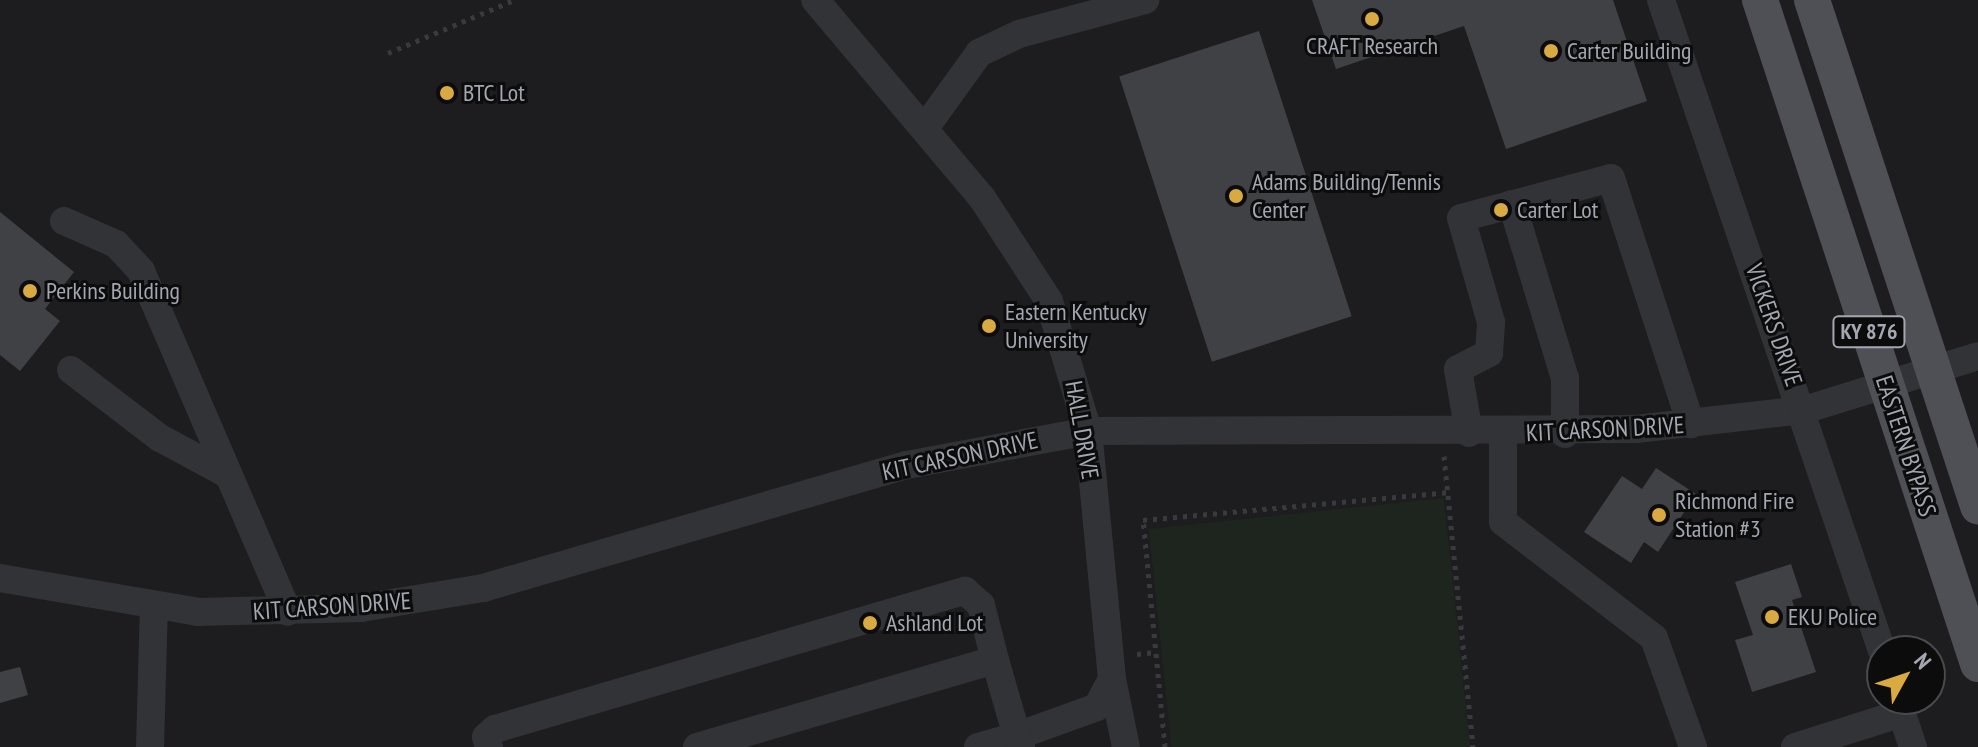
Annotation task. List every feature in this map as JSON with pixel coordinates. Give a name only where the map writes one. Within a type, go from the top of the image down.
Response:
[{"type":"main road","name":"EASTERN BYPASS","points":[[1760,0],[1978,664]]},
{"type":"main road","name":"EASTERN BYPASS","points":[[1812,0],[1978,506]]},
{"type":"street","name":"HALL DRIVE","points":[[815,0],[925,128],[1031,264],[1059,325],[1088,431],[1112,679],[1126,747]]},
{"type":"street","points":[[925,128],[979,53],[1019,34],[1145,0]]},
{"type":"street","name":"VICKERS DRIVE","points":[[1661,0],[1804,410],[1877,635]]},
{"type":"street","points":[[1469,433],[1458,369],[1489,353],[1491,322],[1461,218],[1611,178],[1691,424]]},
{"type":"street","points":[[1512,204],[1565,378],[1565,434]]},
{"type":"street","points":[[64,221],[116,244],[141,271],[288,612]]},
{"type":"street","name":"KIT CARSON DRIVE","points":[[0,578],[154,608],[288,612],[483,588],[907,465],[1088,431],[1565,434],[1691,424],[1804,410],[1978,356]]},
{"type":"street","points":[[71,370],[160,438],[229,475]]},
{"type":"street","points":[[1503,434],[1503,522],[1654,638],[1693,747]]},
{"type":"street","points":[[489,747],[486,737],[495,729],[965,591],[981,605],[1019,741]]},
{"type":"street","points":[[150,747],[154,608]]},
{"type":"street","points":[[697,747],[995,660]]},
{"type":"street","points":[[978,747],[1019,741],[1097,707],[1112,679]]},
{"type":"street","points":[[1795,747],[1877,715]]},
{"type":"street","points":[[1903,715],[1913,747]]},
{"type":"path","points":[[388,53],[514,0]]},
{"type":"path","points":[[1444,451],[1473,747]]},
{"type":"path","points":[[1165,747],[1143,520],[1448,492]]},
{"type":"shaded area","name":"Eastern Kentucky University","points":[[0,0],[1978,0],[1978,747],[0,747]]},
{"type":"shaded area","points":[[1444,498],[1470,747],[1172,747],[1149,529]]},
{"type":"building","name":"Carter Building","points":[[1312,0],[1613,0],[1647,101],[1506,149],[1464,26],[1336,69]]},
{"type":"building","name":"Adams Building/Tennis Center","points":[[1259,31],[1352,316],[1212,362],[1119,76]]},
{"type":"building","name":"Perkins Building","points":[[0,212],[74,272],[45,309],[60,321],[20,371],[0,355]]},
{"type":"building","points":[[1656,468],[1696,494],[1658,552],[1644,542],[1631,563],[1584,532],[1622,476],[1642,489]]},
{"type":"building","name":"EKU Police","points":[[1791,564],[1802,597],[1792,600],[1816,672],[1752,692],[1735,640],[1753,635],[1735,582]]},
{"type":"building","points":[[20,667],[28,695],[0,703],[0,672]]},
{"type":"place","name":"CRAFT Research","points":[[1372,19]]},
{"type":"place","name":"Carter Building","points":[[1551,51]]},
{"type":"place","name":"BTC Lot","points":[[447,93]]},
{"type":"place","name":"Adams Building/Tennis Center","points":[[1236,196]]},
{"type":"place","name":"Carter Lot","points":[[1501,210]]},
{"type":"place","name":"Perkins Building","points":[[30,291]]},
{"type":"place","name":"Eastern Kentucky University","points":[[989,326]]},
{"type":"place","name":"Richmond Fire Station #3","points":[[1659,515]]},
{"type":"place","name":"EKU Police","points":[[1772,617]]},
{"type":"place","name":"Ashland Lot","points":[[870,623]]}]
